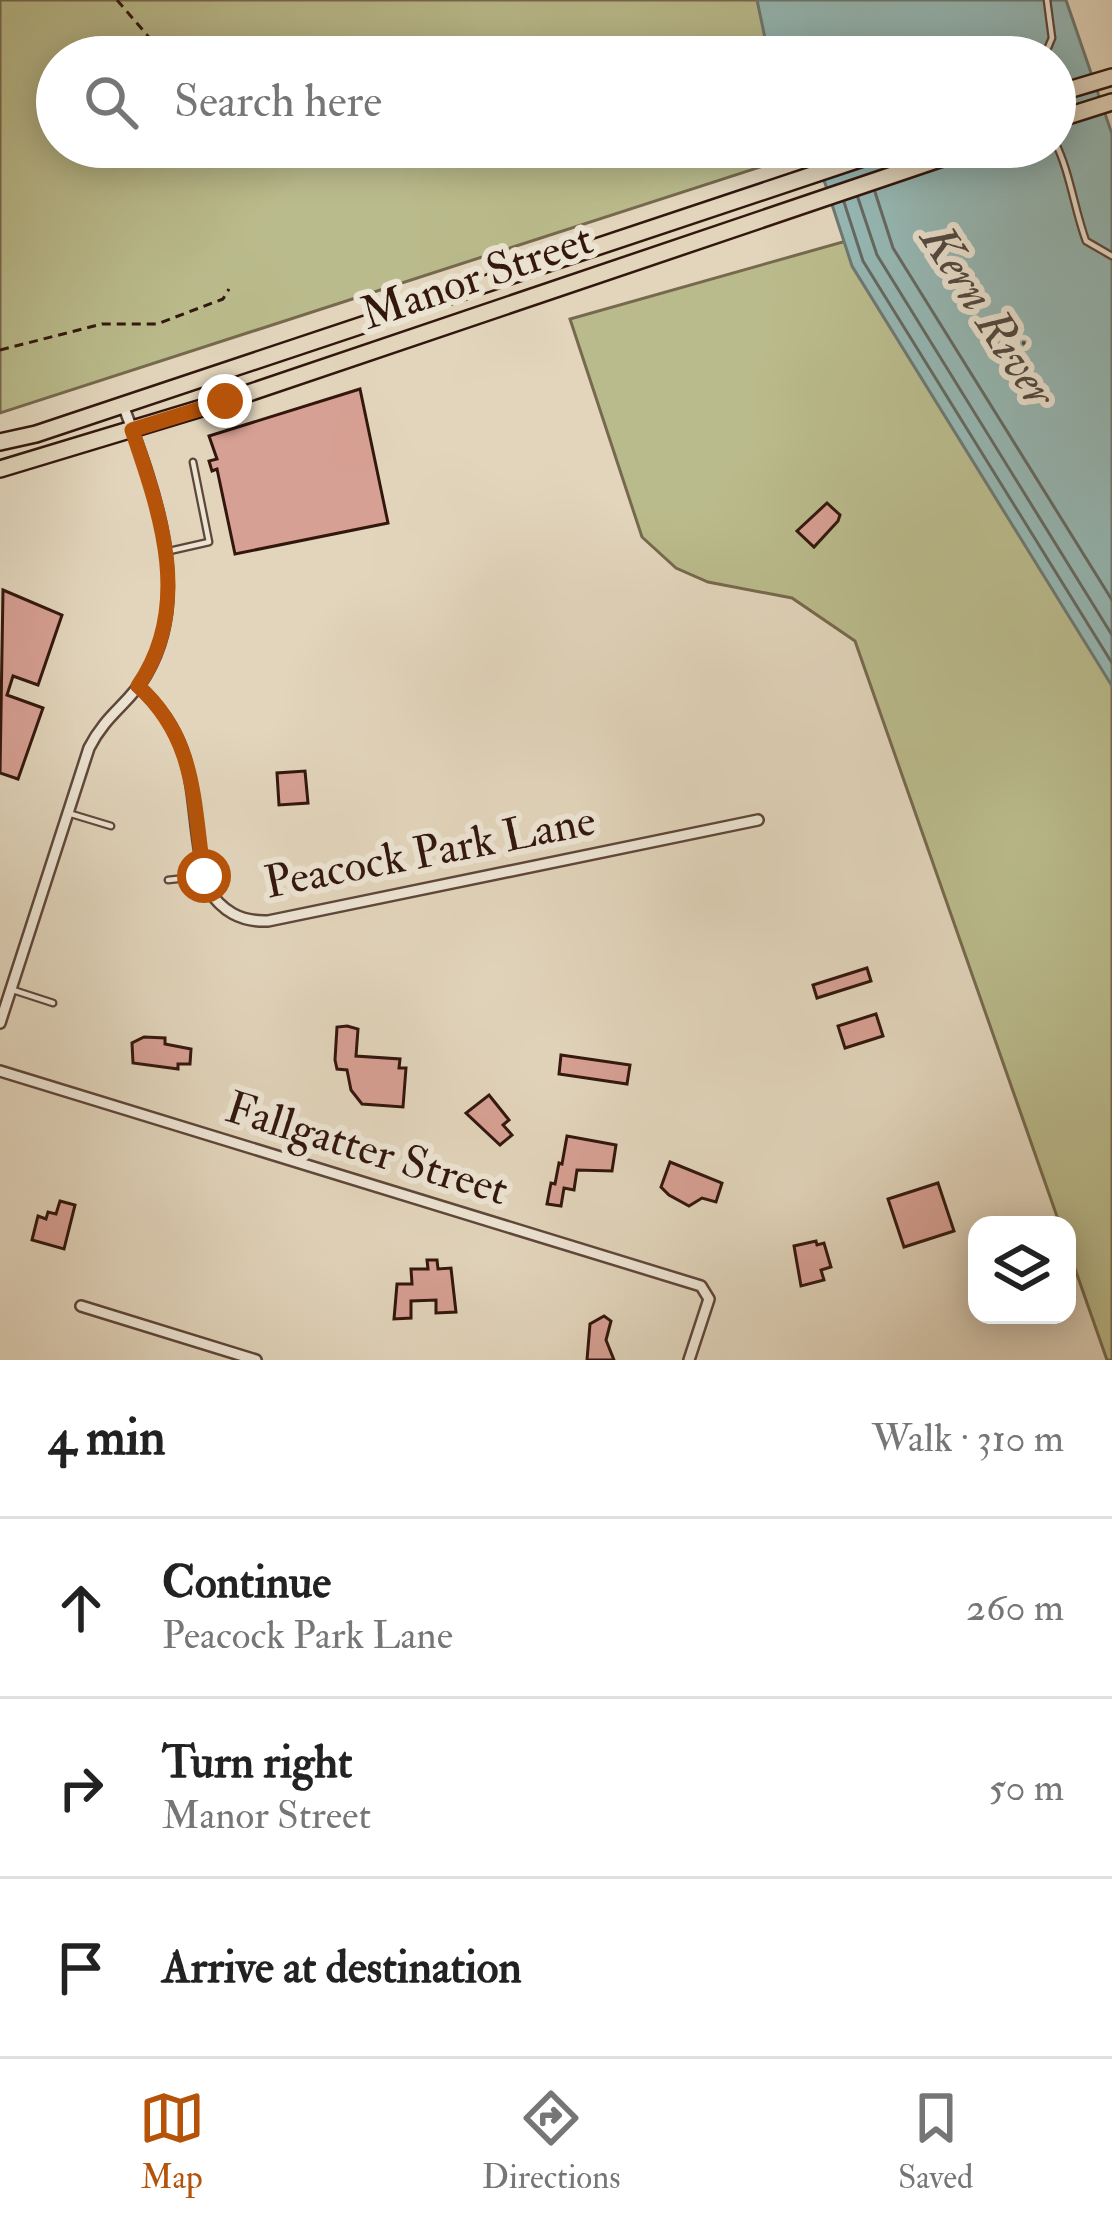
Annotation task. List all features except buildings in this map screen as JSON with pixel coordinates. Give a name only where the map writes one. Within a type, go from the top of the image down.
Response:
[{"type":"main road","points":[[1076,88],[1112,77]]},
{"type":"main road","points":[[1076,114],[1112,102]]},
{"type":"main road","name":"Manor Street","points":[[0,442],[833,168]]},
{"type":"main road","name":"Manor Street","points":[[0,470],[912,168]]},
{"type":"street","points":[[0,1023],[99,729],[138,686],[168,623],[170,583],[165,552],[123,405]]},
{"type":"street","name":"Peacock Park Lane","points":[[138,686],[161,708],[181,741],[204,876],[212,896],[231,914],[268,921],[758,820]]},
{"type":"street","name":"Fallgatter Street","points":[[0,1071],[701,1286],[709,1299],[688,1360]]},
{"type":"street","points":[[81,1306],[256,1360]]},
{"type":"lane","points":[[1047,0],[1052,36]]},
{"type":"lane","points":[[1065,168],[1086,241],[1112,256]]},
{"type":"lane","points":[[165,552],[209,542],[193,461]]},
{"type":"lane","points":[[68,813],[111,826]]},
{"type":"lane","points":[[168,880],[204,876]]},
{"type":"lane","points":[[10,989],[53,1003]]},
{"type":"path","points":[[116,0],[148,36]]},
{"type":"path","points":[[0,350],[101,324],[157,324],[223,299],[230,290]]},
{"type":"green space","points":[[0,0],[1010,0],[1014,36],[36,36],[36,168],[757,168],[0,413]]},
{"type":"green space","points":[[1041,186],[1112,367],[1112,1360],[1107,1360],[1076,1272],[1076,1216],[1057,1216],[855,641],[792,598],[708,582],[676,568],[642,537],[570,319]]},
{"type":"water","name":"Kern River","points":[[757,0],[1066,0],[1112,134],[1112,686],[852,266],[825,183],[815,168],[1076,168],[1076,36],[765,36]]},
{"type":"route","points":[[204,876],[187,758],[173,725],[138,686],[168,623],[170,583],[132,430],[225,401]]}]
